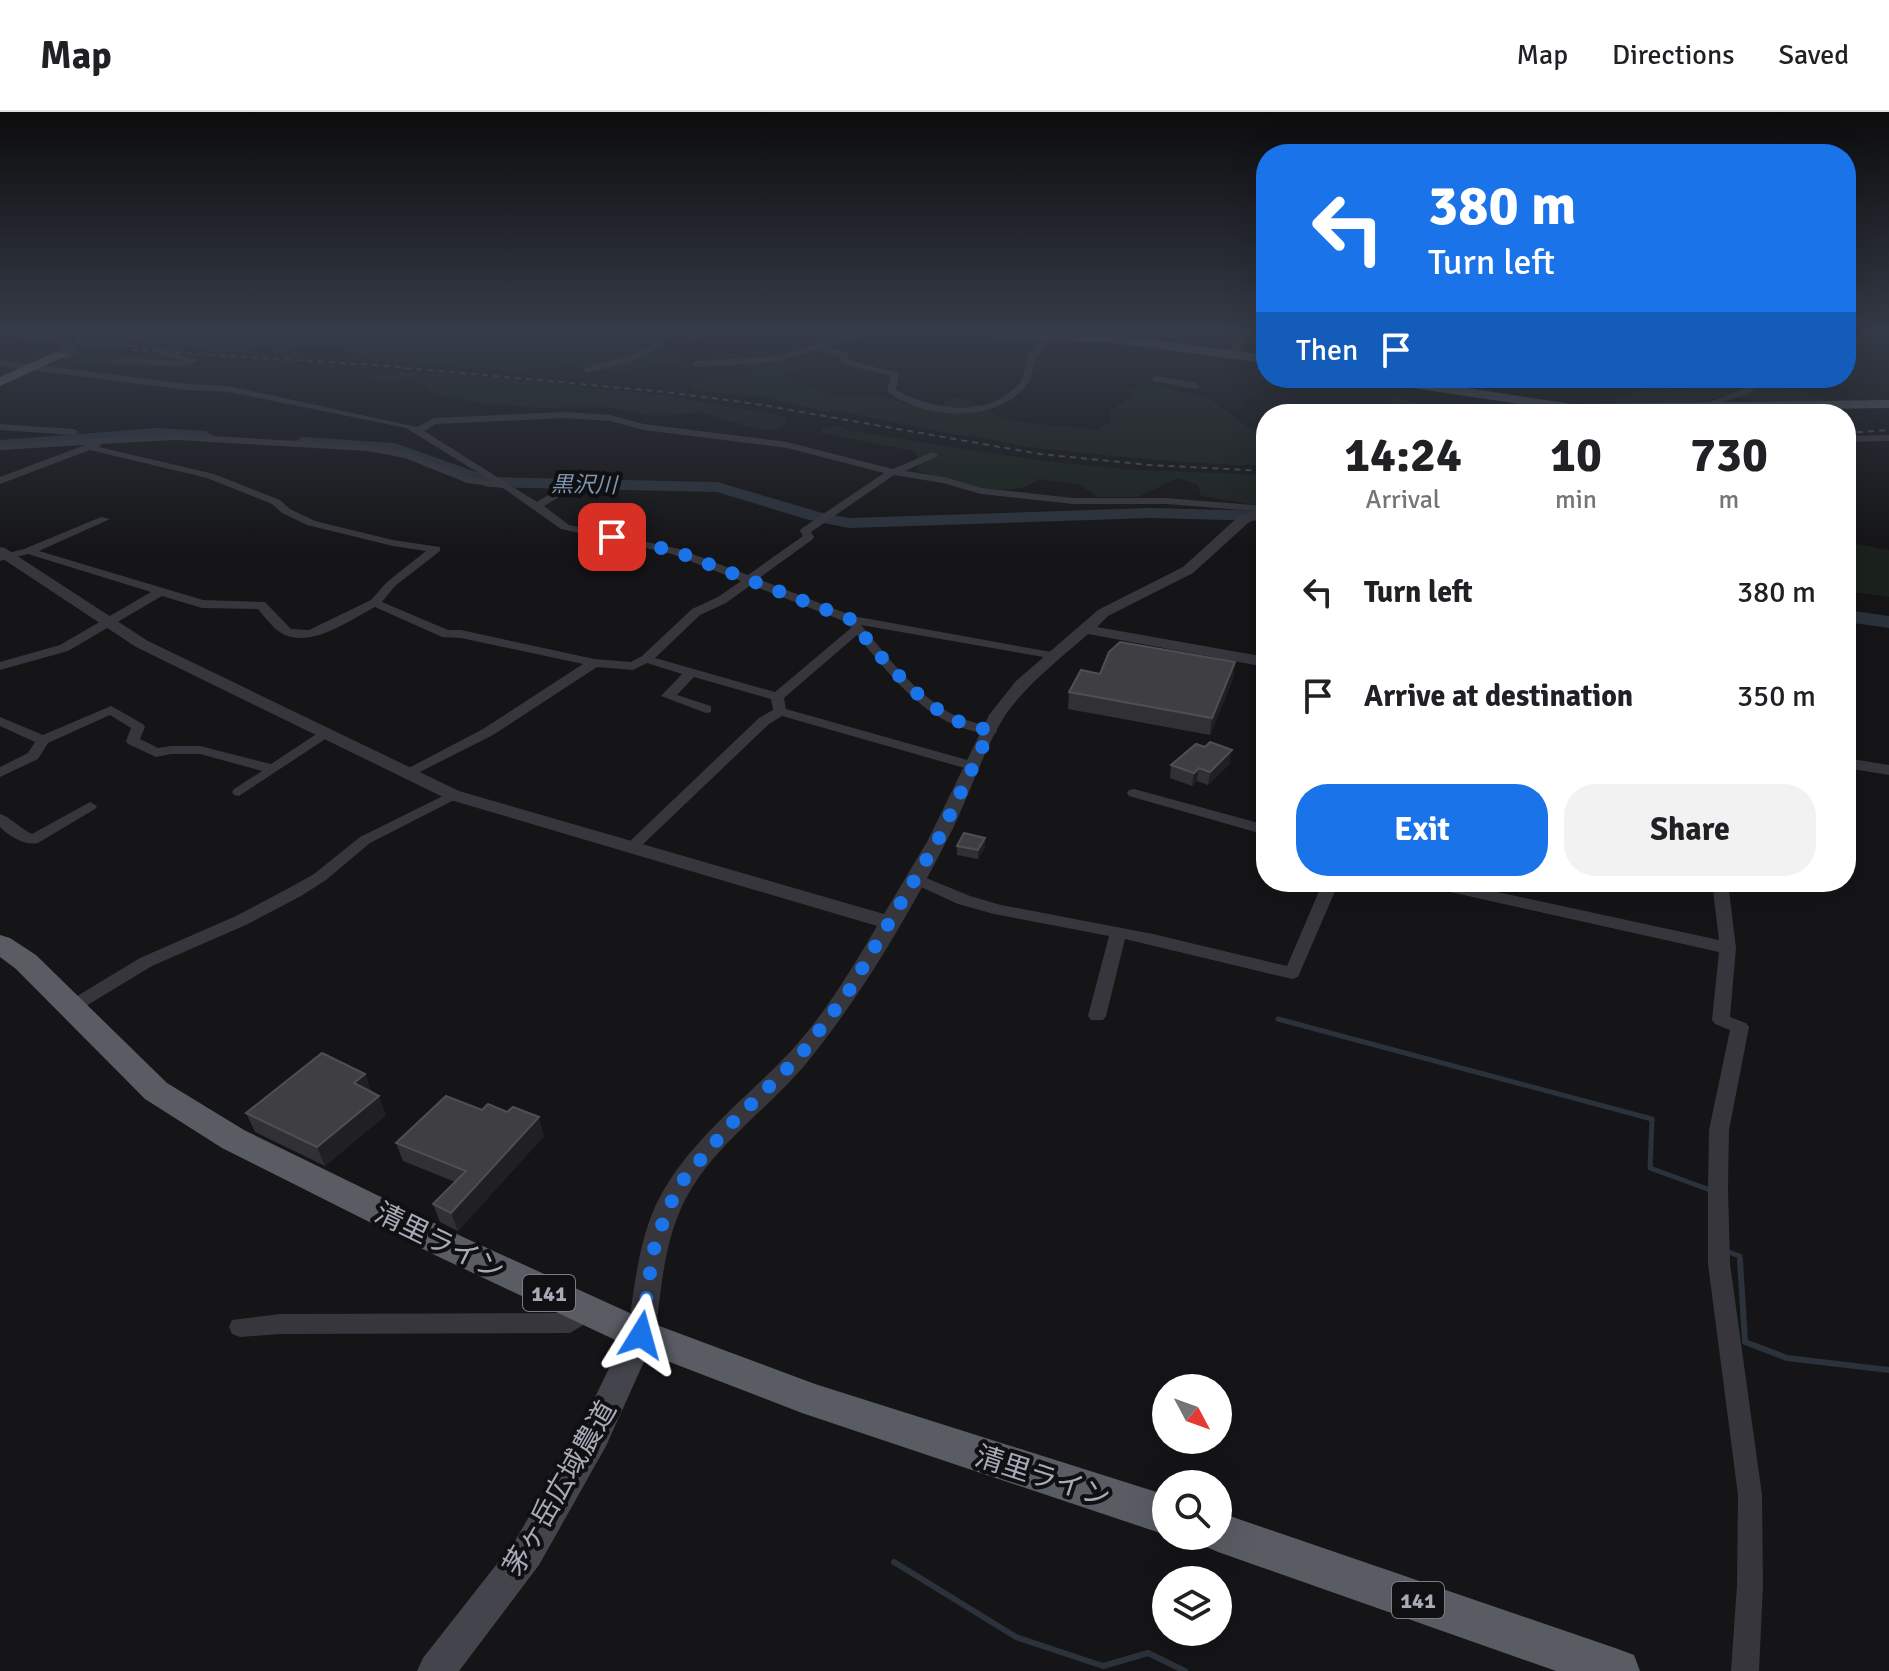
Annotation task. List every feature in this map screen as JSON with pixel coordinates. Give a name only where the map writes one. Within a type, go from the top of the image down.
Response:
[{"type":"highway","name":"清里ライン","points":[[0,944],[26,962],[156,1091],[233,1139],[641,1335],[815,1401],[1152,1510]]},
{"type":"highway","name":"141","points":[[1232,1537],[1618,1671]]},
{"type":"main road","name":"茅ヶ岳広域農道","points":[[436,1671],[527,1553],[594,1435],[641,1335]]},
{"type":"street","points":[[306,405],[409,426],[504,484],[565,527],[675,551],[752,579],[854,623],[1051,656]]},
{"type":"street","points":[[932,405],[958,411],[997,405]]},
{"type":"street","points":[[417,431],[434,421],[577,415],[723,439],[787,445],[981,491],[1063,500],[1166,501],[1256,512]]},
{"type":"street","points":[[0,427],[108,436]]},
{"type":"street","points":[[24,442],[90,433]]},
{"type":"street","points":[[0,444],[108,436],[220,436],[378,442],[415,449],[485,473]]},
{"type":"street","points":[[0,481],[89,447],[108,436]]},
{"type":"street","points":[[220,436],[389,450],[471,481],[504,484]]},
{"type":"street","points":[[1856,439],[1889,438]]},
{"type":"street","points":[[28,551],[202,604],[261,605],[287,632],[304,635],[337,623],[375,603],[391,584],[436,549],[393,543],[311,523],[286,511],[276,502],[210,476],[89,447]]},
{"type":"street","points":[[375,603],[446,634],[461,634],[594,663],[633,666],[646,659],[696,612],[722,600],[809,537],[805,531],[820,520],[893,472],[933,455]]},
{"type":"street","points":[[537,506],[572,483]]},
{"type":"street","points":[[641,1335],[653,1252],[667,1210],[684,1179],[708,1149],[820,1032],[847,994],[938,840],[997,715],[1022,684],[1051,656],[1103,613],[1188,570],[1256,514]]},
{"type":"street","points":[[2,555],[28,551],[105,519]]},
{"type":"street","points":[[2,555],[142,644],[453,795],[887,922]]},
{"type":"street","points":[[0,666],[64,648],[161,591]]},
{"type":"street","points":[[633,846],[764,721],[854,623]]},
{"type":"street","points":[[854,623],[888,665],[926,702],[954,720],[990,731]]},
{"type":"street","points":[[1085,629],[1256,660]]},
{"type":"street","points":[[646,659],[973,766]]},
{"type":"street","points":[[408,774],[488,732],[594,663]]},
{"type":"street","points":[[690,673],[668,696],[706,709]]},
{"type":"street","points":[[0,773],[33,756],[43,740],[111,710],[138,727],[133,741],[156,753],[175,747],[193,748],[272,769]]},
{"type":"street","points":[[0,721],[43,740]]},
{"type":"street","points":[[239,792],[326,734]]},
{"type":"street","points":[[1856,765],[1889,770]]},
{"type":"street","points":[[1134,793],[1256,827]]},
{"type":"street","points":[[70,1008],[146,962],[242,920],[295,892],[320,877],[365,840],[453,795]]},
{"type":"street","points":[[0,818],[13,831],[33,840],[90,806]]},
{"type":"street","points":[[914,878],[964,900],[1000,910],[1118,933],[1292,973],[1327,892]]},
{"type":"street","points":[[1473,892],[1728,948]]},
{"type":"street","points":[[1721,892],[1728,948],[1721,1020],[1740,1027],[1719,1130],[1719,1264],[1750,1495],[1750,1585],[1745,1671]]},
{"type":"street","points":[[1097,1016],[1118,933]]},
{"type":"street","points":[[240,1327],[280,1324],[570,1323],[587,1311]]},
{"type":"shaded area","points":[[503,405],[719,405],[786,417],[786,424],[772,431],[704,413],[652,416],[608,407],[539,408]]},
{"type":"shaded area","points":[[797,405],[909,405],[943,412],[944,405],[978,405],[1015,420],[1099,430],[1112,420],[1109,417],[1112,409],[1119,405],[1218,405],[1256,432],[1256,465],[1148,459],[1023,446],[848,413]]},
{"type":"shaded area","points":[[838,426],[851,431],[1042,461],[1135,470],[1256,475],[1256,505],[1201,496],[1198,485],[1178,478],[1138,497],[1097,497],[1079,484],[1038,479],[1027,486],[1013,489],[979,487],[916,470],[921,464],[914,451],[823,433],[821,428]]},
{"type":"shaded area","points":[[1856,544],[1889,550],[1889,597],[1856,592]]},
{"type":"building","points":[[1120,642],[1235,662],[1212,718],[1069,692],[1081,670],[1100,674],[1109,652]]},
{"type":"building","points":[[1210,742],[1232,750],[1210,772],[1199,768],[1194,773],[1171,765],[1196,744],[1205,747]]},
{"type":"building","points":[[964,833],[985,838],[978,850],[957,846]]},
{"type":"building","points":[[322,1053],[365,1074],[354,1083],[379,1096],[317,1147],[246,1113]]},
{"type":"building","points":[[446,1096],[482,1110],[488,1104],[507,1112],[513,1107],[539,1117],[451,1213],[433,1204],[466,1171],[396,1143]]},
{"type":"waterway","name":"黒沢川","points":[[0,445],[157,433],[206,436]]},
{"type":"waterway","name":"黒沢川","points":[[302,442],[395,448],[488,482],[717,487],[815,517],[849,523],[1150,513],[1256,516]]},
{"type":"waterway","name":"黒沢川","points":[[1856,617],[1889,622]]},
{"type":"waterway","points":[[1278,1019],[1652,1119],[1650,1168],[1710,1190]]},
{"type":"waterway","points":[[1725,1251],[1740,1256],[1740,1260]]},
{"type":"waterway","points":[[1740,1260],[1745,1342],[1787,1358],[1889,1370]]},
{"type":"waterway","points":[[894,1562],[1016,1637],[1103,1666],[1148,1653],[1185,1671]]},
{"type":"railway","points":[[760,405],[1040,454],[1150,465],[1256,470]]},
{"type":"railway","points":[[1856,432],[1889,430]]},
{"type":"route","points":[[612,537],[675,551],[850,619],[888,665],[926,702],[954,720],[990,731],[938,840],[847,994],[799,1057],[731,1124],[684,1179],[667,1210],[653,1252],[641,1335]]}]
